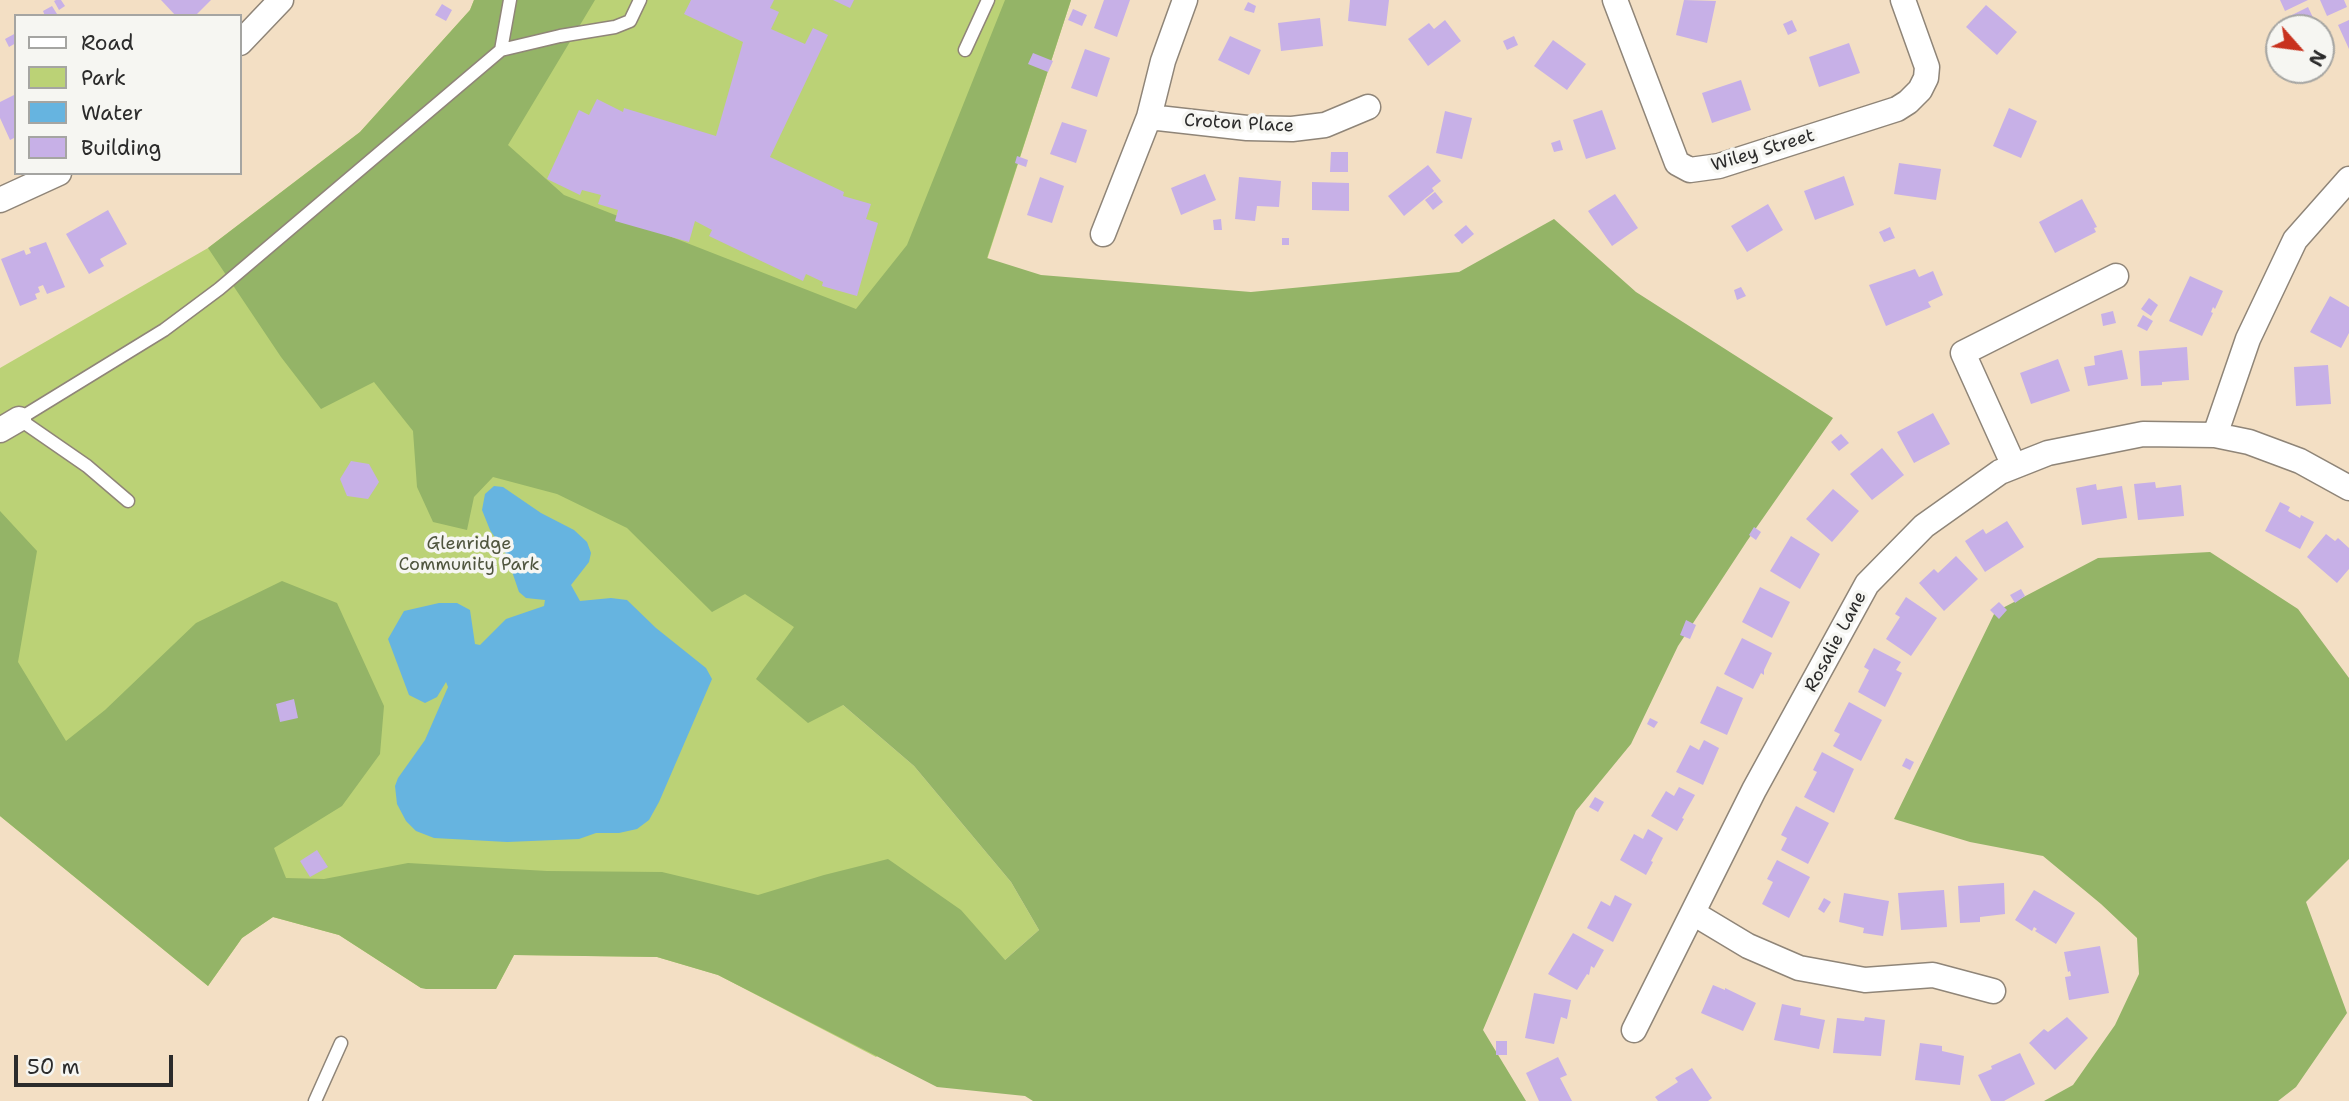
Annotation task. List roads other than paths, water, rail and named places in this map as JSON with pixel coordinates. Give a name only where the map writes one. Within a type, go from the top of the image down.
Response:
[{"type":"street","points":[[242,41],[281,0]]},
{"type":"street","points":[[1103,234],[1149,117],[1163,61],[1185,0]]},
{"type":"street","name":"Wiley Street","points":[[1615,0],[1677,163],[1690,170],[1719,166],[1897,110],[1908,102],[1920,90],[1926,78],[1927,67],[1903,0]]},
{"type":"street","name":"Croton Place","points":[[1149,117],[1247,128],[1292,129],[1325,125],[1368,107]]},
{"type":"street","points":[[0,200],[55,175]]},
{"type":"street","points":[[2215,435],[2248,339],[2295,240],[2349,179]]},
{"type":"street","points":[[2014,466],[1963,353],[2116,276]]},
{"type":"street","name":"Rosalie Lane","points":[[1634,1030],[1754,790],[1867,584],[1924,526],[2000,472],[2014,466],[2048,453],[2143,434],[2215,435],[2249,442],[2300,461],[2349,488]]},
{"type":"street","points":[[1693,913],[1748,946],[1799,968],[1865,980],[1933,975],[1993,991]]},
{"type":"lane","points":[[501,50],[510,0]]},
{"type":"lane","points":[[9,424],[164,330],[219,289],[501,50],[615,27],[630,21],[640,0]]},
{"type":"lane","points":[[965,50],[988,0]]},
{"type":"lane","points":[[9,424],[87,466],[128,501]]},
{"type":"lane","points":[[315,1101],[341,1043]]},
{"type":"water","points":[[494,486],[503,487],[541,513],[574,530],[587,542],[591,553],[589,562],[571,585],[580,601],[611,598],[627,600],[656,628],[706,668],[712,679],[659,802],[649,820],[637,829],[619,833],[596,833],[579,839],[507,842],[434,838],[416,831],[406,821],[397,804],[395,786],[398,778],[425,740],[448,687],[446,682],[437,697],[425,703],[409,695],[388,639],[404,611],[439,603],[457,603],[470,610],[475,644],[480,645],[506,619],[544,606],[545,600],[526,598],[519,592],[506,554],[490,530],[482,510],[485,494]]},
{"type":"park label","name":"Glenridge Community Park","points":[[469,554]]}]
